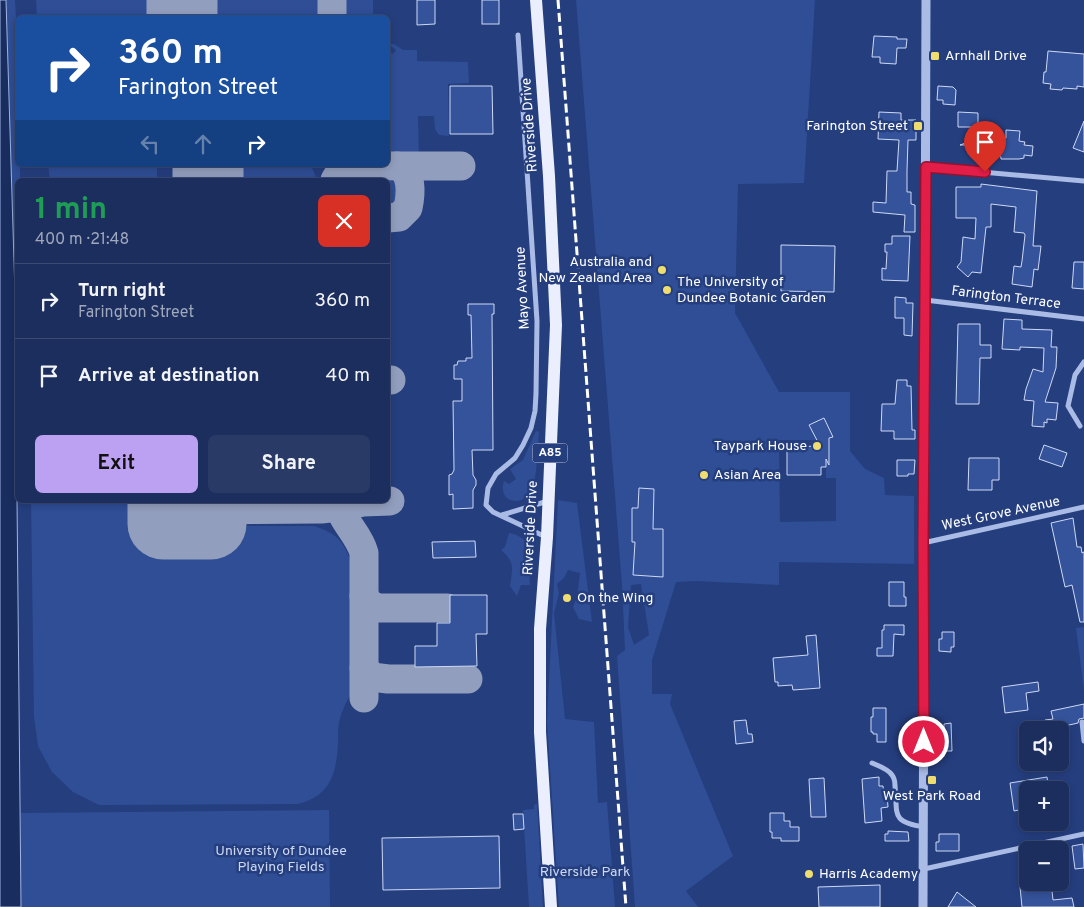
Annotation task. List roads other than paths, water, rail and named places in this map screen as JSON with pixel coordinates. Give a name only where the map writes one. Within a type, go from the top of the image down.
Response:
[{"type":"main road","name":"Riverside Drive","points":[[536,0],[549,176],[556,325],[540,629],[540,732],[551,907]]},
{"type":"street","points":[[923,907],[926,0]]},
{"type":"street","name":"Mayo Avenue","points":[[518,35],[536,321],[535,411],[523,445],[515,458],[496,474],[488,488],[486,505],[493,512],[546,537]]},
{"type":"street","points":[[926,167],[1084,181]]},
{"type":"street","name":"Farington Terrace","points":[[925,300],[1084,319]]},
{"type":"street","points":[[1080,426],[1068,406],[1075,374],[1084,362]]},
{"type":"street","points":[[501,515],[548,501]]},
{"type":"street","name":"West Grove Avenue","points":[[923,543],[1084,507]]},
{"type":"street","points":[[1082,722],[1084,741]]},
{"type":"street","points":[[872,763],[891,773],[894,779],[896,812],[900,818],[905,823],[924,829]]},
{"type":"street","points":[[924,869],[1084,834]]},
{"type":"railway","points":[[558,0],[626,907]]},
{"type":"place","name":"Arnhall Drive","points":[[935,56]]},
{"type":"place","name":"Farington Street","points":[[918,126]]},
{"type":"place","name":"Australia and New Zealand Area","points":[[662,270]]},
{"type":"place","name":"The University of Dundee Botanic Garden","points":[[667,290]]},
{"type":"place","name":"Taypark House","points":[[817,446]]},
{"type":"place","name":"Asian Area","points":[[704,475]]},
{"type":"place","name":"On the Wing","points":[[567,598]]},
{"type":"place","name":"West Park Road","points":[[932,780]]},
{"type":"place","name":"Harris Academy","points":[[809,874]]},
{"type":"park label","name":"University of Dundee Playing Fields","points":[[281,860]]},
{"type":"park label","name":"Riverside Park","points":[[585,872]]}]
